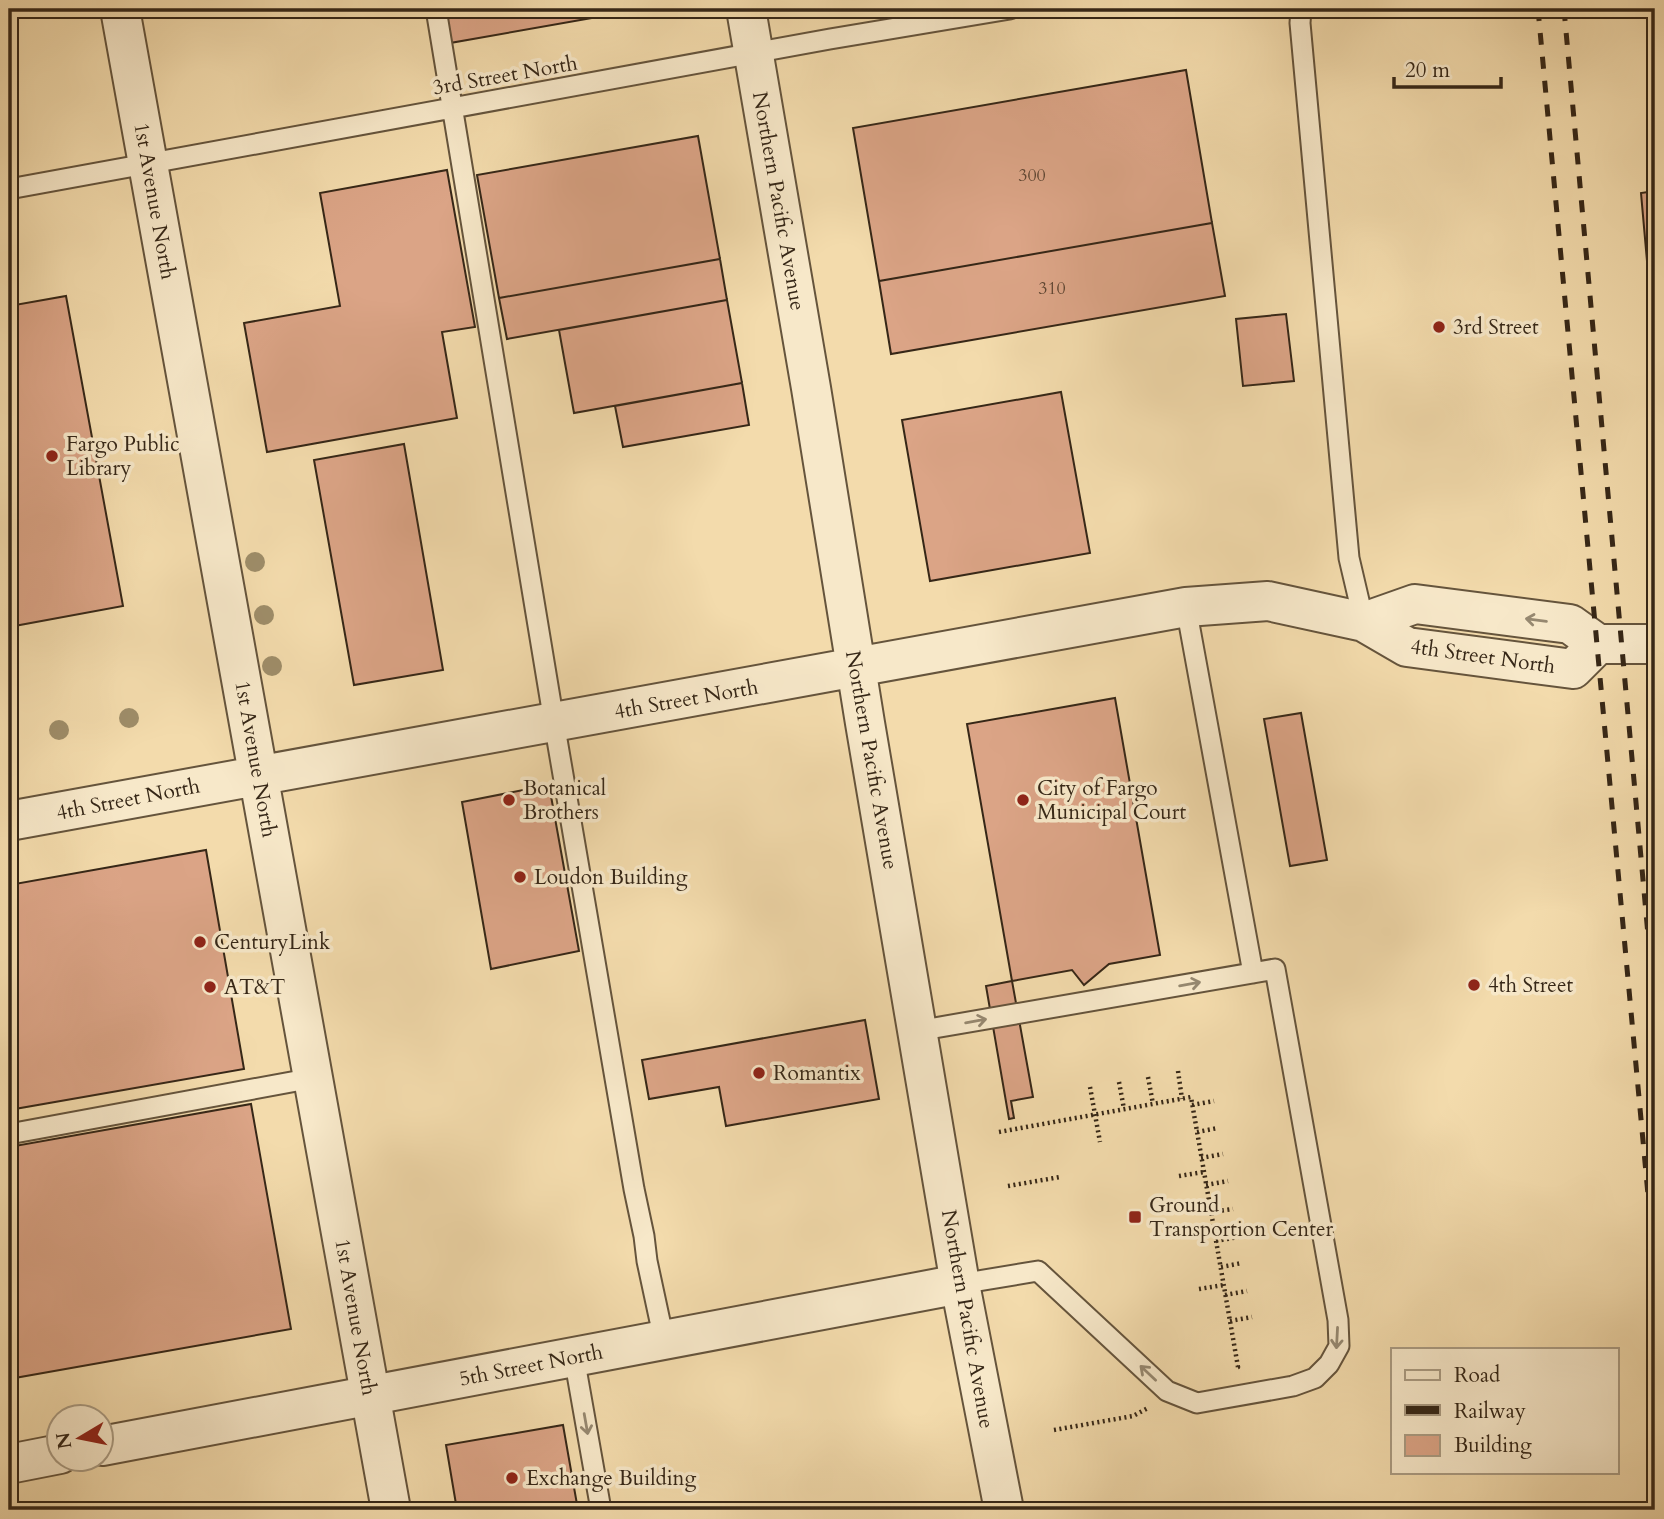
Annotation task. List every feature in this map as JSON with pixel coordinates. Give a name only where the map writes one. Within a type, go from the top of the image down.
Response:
[{"type":"street","name":"1st Avenue North","points":[[120,9],[391,1510]]},
{"type":"street","name":"Northern Pacific Avenue","points":[[746,9],[960,1284],[1004,1510]]},
{"type":"street","name":"4th Street North","points":[[9,821],[1186,607],[1268,601],[1364,622],[1415,604],[1570,624],[1598,644],[1655,644]]},
{"type":"street","name":"5th Street North","points":[[116,1443],[960,1284]]},
{"type":"street","points":[[9,1464],[46,1457]]},
{"type":"lane","points":[[436,9],[554,722],[634,1189],[664,1340]]},
{"type":"lane","name":"3rd Street North","points":[[9,189],[1010,9]]},
{"type":"lane","points":[[1301,9],[1300,23],[1349,558],[1364,622]]},
{"type":"lane","points":[[1186,607],[1253,972]]},
{"type":"lane","points":[[917,1031],[1275,969],[1338,1320],[1339,1346],[1329,1364],[1315,1378],[1293,1386],[1197,1403],[1167,1391],[1038,1271],[960,1284]]},
{"type":"lane","points":[[9,1134],[313,1078]]},
{"type":"lane","points":[[574,1357],[601,1510]]},
{"type":"path","points":[[1178,1071],[1182,1099]]},
{"type":"path","points":[[1148,1077],[1153,1104]]},
{"type":"path","points":[[1119,1082],[1124,1109]]},
{"type":"path","points":[[1090,1087],[1100,1142]]},
{"type":"path","points":[[999,1132],[1191,1097],[1238,1367],[1227,1369]]},
{"type":"path","points":[[1192,1105],[1214,1101]]},
{"type":"path","points":[[1197,1132],[1219,1128]]},
{"type":"path","points":[[1201,1158],[1223,1154]]},
{"type":"path","points":[[1179,1176],[1204,1172]]},
{"type":"path","points":[[1008,1186],[1060,1177]]},
{"type":"path","points":[[1206,1185],[1228,1181]]},
{"type":"path","points":[[1211,1212],[1233,1209]]},
{"type":"path","points":[[1216,1241],[1238,1237]]},
{"type":"path","points":[[1221,1267],[1242,1263]]},
{"type":"path","points":[[1199,1289],[1224,1284]]},
{"type":"path","points":[[1226,1295],[1247,1291]]},
{"type":"path","points":[[1230,1321],[1252,1317]]},
{"type":"path","points":[[1054,1430],[1133,1416],[1147,1409],[1167,1391]]},
{"type":"building","points":[[444,9],[643,9],[450,43]]},
{"type":"building","points":[[1186,70],[1212,223],[879,281],[853,128]]},
{"type":"building","points":[[698,136],[720,259],[499,298],[477,175]]},
{"type":"building","points":[[447,170],[475,327],[442,332],[457,418],[267,452],[244,323],[340,306],[320,193]]},
{"type":"building","points":[[1655,191],[1655,329],[1653,329],[1641,193]]},
{"type":"building","points":[[1212,223],[1225,296],[891,354],[879,281]]},
{"type":"building","points":[[720,259],[727,300],[507,339],[499,298]]},
{"type":"building","name":"Fargo Public Library","points":[[66,296],[123,606],[9,627],[9,306]]},
{"type":"building","points":[[727,300],[742,383],[574,413],[559,330]]},
{"type":"building","points":[[1286,314],[1294,381],[1243,386],[1236,319]]},
{"type":"building","points":[[742,383],[749,425],[623,447],[615,406]]},
{"type":"building","points":[[1061,392],[1090,553],[930,581],[902,420]]},
{"type":"building","points":[[404,444],[443,670],[354,685],[314,460]]},
{"type":"building","points":[[1115,698],[1160,955],[1109,964],[1084,985],[1072,970],[1012,981],[967,724]]},
{"type":"building","points":[[1301,713],[1327,860],[1290,866],[1264,719]]},
{"type":"building","name":"Loudon Building","points":[[549,785],[579,951],[491,969],[462,802]]},
{"type":"building","points":[[206,850],[244,1069],[9,1110],[9,885]]},
{"type":"building","points":[[1012,981],[1033,1097],[1011,1101],[1014,1118],[1009,1119],[986,986]]},
{"type":"building","name":"Romantix","points":[[865,1020],[879,1099],[726,1126],[719,1087],[649,1099],[642,1060]]},
{"type":"building","points":[[251,1104],[291,1329],[9,1379],[9,1147]]},
{"type":"building","name":"Exchange Building","points":[[563,1425],[578,1510],[457,1510],[446,1445]]},
{"type":"railway","points":[[1538,9],[1655,1270]]},
{"type":"railway","points":[[1564,9],[1655,1012]]},
{"type":"place","name":"3rd Street","points":[[1439,327]]},
{"type":"place","name":"Fargo Public Library","points":[[52,456]]},
{"type":"place","name":"Botanical Brothers","points":[[509,800]]},
{"type":"place","name":"City of Fargo Municipal Court","points":[[1023,800]]},
{"type":"place","name":"Loudon Building","points":[[520,877]]},
{"type":"place","name":"CenturyLink","points":[[200,942]]},
{"type":"place","name":"4th Street","points":[[1474,985]]},
{"type":"place","name":"AT&T","points":[[210,987]]},
{"type":"place","name":"Romantix","points":[[759,1073]]},
{"type":"place","name":"Ground Transportion Center","points":[[1135,1217]]},
{"type":"place","name":"Exchange Building","points":[[512,1478]]}]
